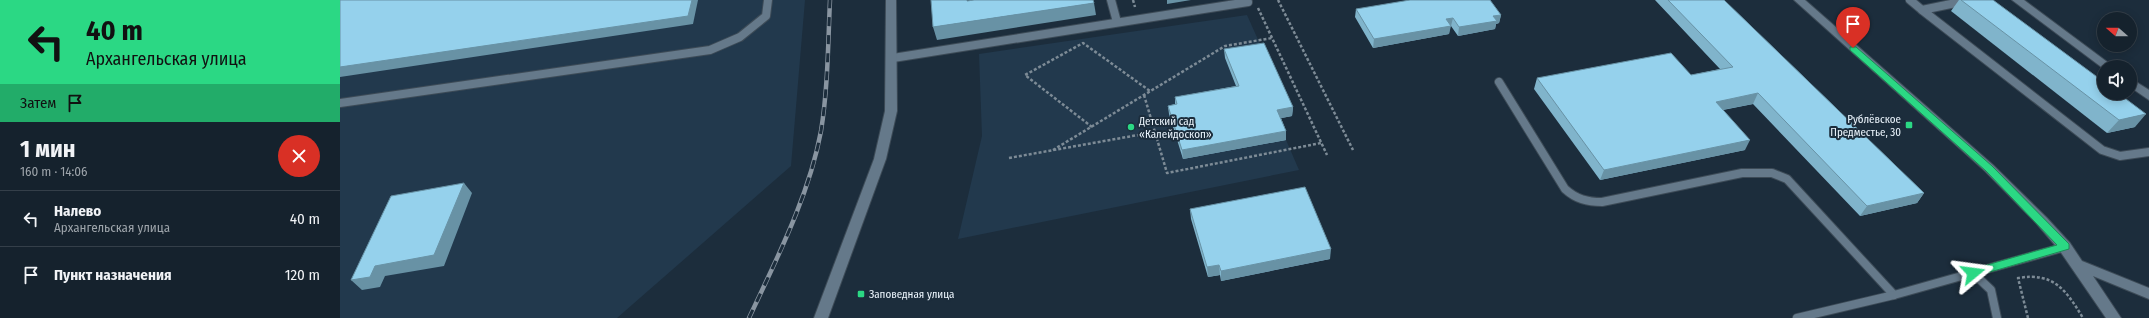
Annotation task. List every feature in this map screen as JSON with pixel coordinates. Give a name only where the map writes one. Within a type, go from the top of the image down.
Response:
[{"type":"street","points":[[821,318],[880,159],[891,111],[893,58],[891,0]]},
{"type":"street","points":[[1799,0],[1989,168],[2065,247],[2114,318]]},
{"type":"street","points":[[2017,0],[2099,60]]},
{"type":"street","points":[[2137,87],[2149,96]]},
{"type":"street","points":[[2079,266],[2149,294]]},
{"type":"lane","points":[[340,103],[710,50],[740,38],[766,16],[768,0]]},
{"type":"lane","points":[[1111,0],[1117,22]]},
{"type":"lane","points":[[1910,0],[2102,150],[2113,155],[2126,157],[2149,152]]},
{"type":"lane","points":[[1922,10],[1970,0]]},
{"type":"lane","points":[[893,58],[1252,1]]},
{"type":"lane","points":[[1499,82],[1565,189],[1576,198],[1589,202],[1602,202],[1742,173],[1772,173],[1787,179],[1797,189],[1894,295]]},
{"type":"lane","points":[[1797,318],[1894,295],[2065,247]]},
{"type":"lane","points":[[1973,273],[1991,290],[1997,318]]},
{"type":"path","points":[[1278,0],[1353,150]]},
{"type":"path","points":[[1252,1],[1272,38],[1327,155]]},
{"type":"path","points":[[1053,150],[1225,46],[1272,38]]},
{"type":"path","points":[[1092,127],[1025,75],[1083,43],[1150,91]]},
{"type":"path","points":[[1144,95],[1167,172],[1321,143]]},
{"type":"path","points":[[1009,158],[1155,132]]},
{"type":"path","points":[[2028,318],[2018,278],[2028,276],[2041,277],[2057,283],[2069,294],[2083,318]]},
{"type":"shaded area","points":[[340,0],[805,0],[791,166],[617,318],[340,318]]},
{"type":"shaded area","name":"Детский сад «Калейдоскоп»","points":[[1247,15],[1292,116],[1277,119],[1299,170],[958,239],[982,136],[979,54]]},
{"type":"building","points":[[340,0],[692,0],[688,16],[340,67]]},
{"type":"building","points":[[931,0],[1093,0],[1094,3],[933,27]]},
{"type":"building","points":[[1410,0],[1490,0],[1501,15],[1493,16],[1497,21],[1459,27],[1453,18],[1446,19],[1451,26],[1374,39],[1356,9]]},
{"type":"building","points":[[1668,0],[1724,0],[1924,193],[1867,206],[1758,93],[1716,102],[1750,140],[1604,170],[1537,78],[1671,53],[1691,75],[1733,67]]},
{"type":"building","points":[[1961,0],[1993,0],[2097,77],[2097,100],[2127,100],[2146,114],[2119,120]]},
{"type":"building","points":[[1264,43],[1293,107],[1277,110],[1286,131],[1182,150],[1168,106],[1177,104],[1175,97],[1239,86],[1224,49]]},
{"type":"building","points":[[464,183],[434,255],[375,266],[370,277],[351,280],[391,196]]},
{"type":"building","points":[[1305,187],[1331,249],[1221,271],[1219,265],[1207,267],[1190,209]]},
{"type":"railway","points":[[749,318],[791,226],[809,179],[816,155],[825,98],[830,0]]},
{"type":"place","name":"Рублёвское Предместье, 30","points":[[1909,125]]},
{"type":"place","name":"Детский сад «Калейдоскоп»","points":[[1131,127]]},
{"type":"place","name":"Заповедная улица","points":[[861,294]]},
{"type":"route","points":[[1853,48],[1989,168],[2042,221],[2065,247],[1973,273]]}]
